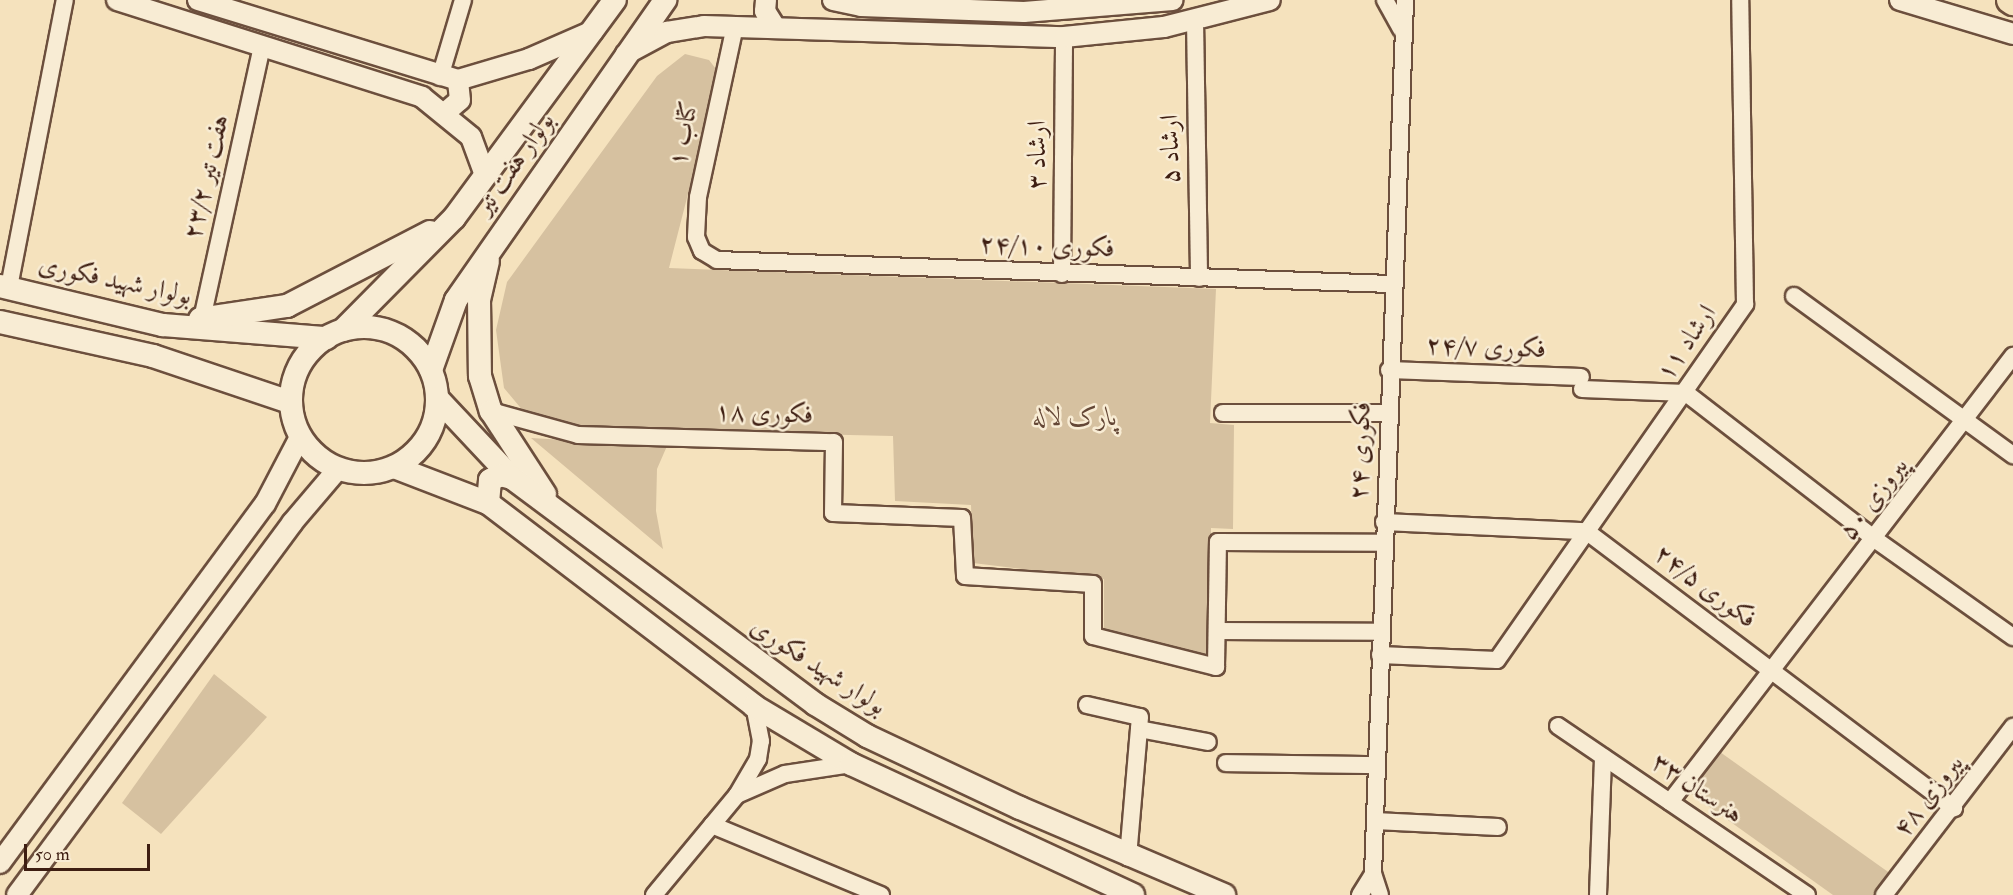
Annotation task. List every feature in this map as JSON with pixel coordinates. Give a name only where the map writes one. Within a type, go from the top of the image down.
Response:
[{"type":"main road","name":"بولوار هفت تیر","points":[[334,334],[454,219],[615,0]]},
{"type":"main road","name":"بولوار هفت تیر","points":[[431,370],[456,300],[624,55],[665,0]]},
{"type":"main road","points":[[163,325],[287,306],[454,219]]},
{"type":"main road","points":[[492,247],[476,339],[491,411],[562,517]]},
{"type":"main road","name":"بولوار شهید فکوری","points":[[5,287],[163,325],[334,334]]},
{"type":"main road","points":[[0,322],[164,359],[290,402]]},
{"type":"main road","points":[[383,330],[403,338],[431,370],[437,398],[426,439],[394,467],[366,473],[338,469],[300,436],[290,402],[299,365],[334,334],[383,330]]},
{"type":"main road","name":"بولوار شهید فکوری","points":[[437,398],[512,478],[772,676],[867,736],[1128,857],[1224,895]]},
{"type":"main road","points":[[394,467],[488,503],[754,706],[851,764],[1133,895]]},
{"type":"main road","points":[[488,503],[490,480],[501,475],[512,478]]},
{"type":"street","points":[[5,287],[65,0]]},
{"type":"street","points":[[117,0],[422,97],[446,112],[471,137],[485,175]]},
{"type":"street","points":[[198,0],[449,78],[529,59],[593,31]]},
{"type":"street","points":[[446,112],[459,100],[449,78],[463,0]]},
{"type":"street","points":[[766,0],[765,11],[775,27]]},
{"type":"street","points":[[833,0],[861,6],[1024,12],[1173,0]]},
{"type":"street","points":[[624,55],[667,32],[735,26],[1064,37],[1195,19],[1270,0]]},
{"type":"street","points":[[1385,0],[1401,29]]},
{"type":"street","name":"فکوری ۲۴","points":[[1373,874],[1401,29],[1405,0]]},
{"type":"street","name":"ارشاد ۱۱","points":[[1380,656],[1497,660],[1586,531],[1686,393],[1745,304],[1740,0]]},
{"type":"street","points":[[1913,1],[2013,34]]},
{"type":"street","name":"ارشاد ۵","points":[[1195,19],[1199,278]]},
{"type":"street","name":"کتاب ۱","points":[[702,251],[696,237],[698,197],[735,26]]},
{"type":"street","name":"ارشاد ۳","points":[[1062,274],[1064,37]]},
{"type":"street","name":"هفت تیر ۲۳/۲","points":[[202,319],[262,46]]},
{"type":"street","name":"فکوری ۲۴/۱۰","points":[[702,251],[717,260],[1392,284]]},
{"type":"street","points":[[1794,296],[2013,455]]},
{"type":"street","name":"پیروزی ۵۰","points":[[1670,802],[1876,540],[2013,356]]},
{"type":"street","name":"فکوری ۲۴/۷","points":[[1389,370],[1582,383],[1686,393]]},
{"type":"street","points":[[1686,393],[1876,540],[2013,637]]},
{"type":"street","name":"فکوری ١٨","points":[[491,411],[578,435],[834,442],[833,513],[962,518],[965,576],[1092,584],[1093,636],[1216,667],[1216,631]]},
{"type":"street","points":[[1223,412],[1388,413]]},
{"type":"street","points":[[0,863],[125,699],[265,504],[300,436]]},
{"type":"street","points":[[17,895],[292,523],[338,469]]},
{"type":"street","points":[[1384,522],[1586,531]]},
{"type":"street","name":"فکوری ۲۴/۵","points":[[1586,531],[1953,808]]},
{"type":"street","points":[[1381,632],[1216,631],[1218,542],[1384,543]]},
{"type":"street","points":[[125,699],[150,718]]},
{"type":"street","points":[[1087,705],[1139,723],[1208,742]]},
{"type":"street","points":[[654,895],[736,795],[758,759],[761,741],[754,706]]},
{"type":"street","points":[[1128,857],[1139,723]]},
{"type":"street","name":"هنرستان ۳۳","points":[[1558,726],[1807,895]]},
{"type":"street","name":"پیروزی ۴۸","points":[[1884,895],[2013,727]]},
{"type":"street","points":[[1598,895],[1603,757]]},
{"type":"street","points":[[1226,763],[1376,765]]},
{"type":"street","points":[[736,795],[785,774],[851,764]]},
{"type":"street","points":[[1375,821],[1498,827]]},
{"type":"street","points":[[712,825],[881,895]]},
{"type":"street","points":[[1360,895],[1373,874]]},
{"type":"street","points":[[1373,874],[1380,895]]},
{"type":"green space","name":"پارک لاله","points":[[685,54],[709,60],[719,73],[669,268],[1216,289],[1210,423],[1234,425],[1233,529],[1211,528],[1210,657],[1104,634],[1104,579],[973,563],[971,505],[895,501],[893,436],[578,429],[529,418],[504,388],[496,330],[507,282],[657,76]]},
{"type":"green space","points":[[531,438],[667,446],[657,469],[656,511],[663,549]]},
{"type":"green space","points":[[214,674],[267,717],[161,834],[122,803]]},
{"type":"green space","points":[[1720,752],[1891,874],[1875,895],[1833,895],[1690,793]]}]
